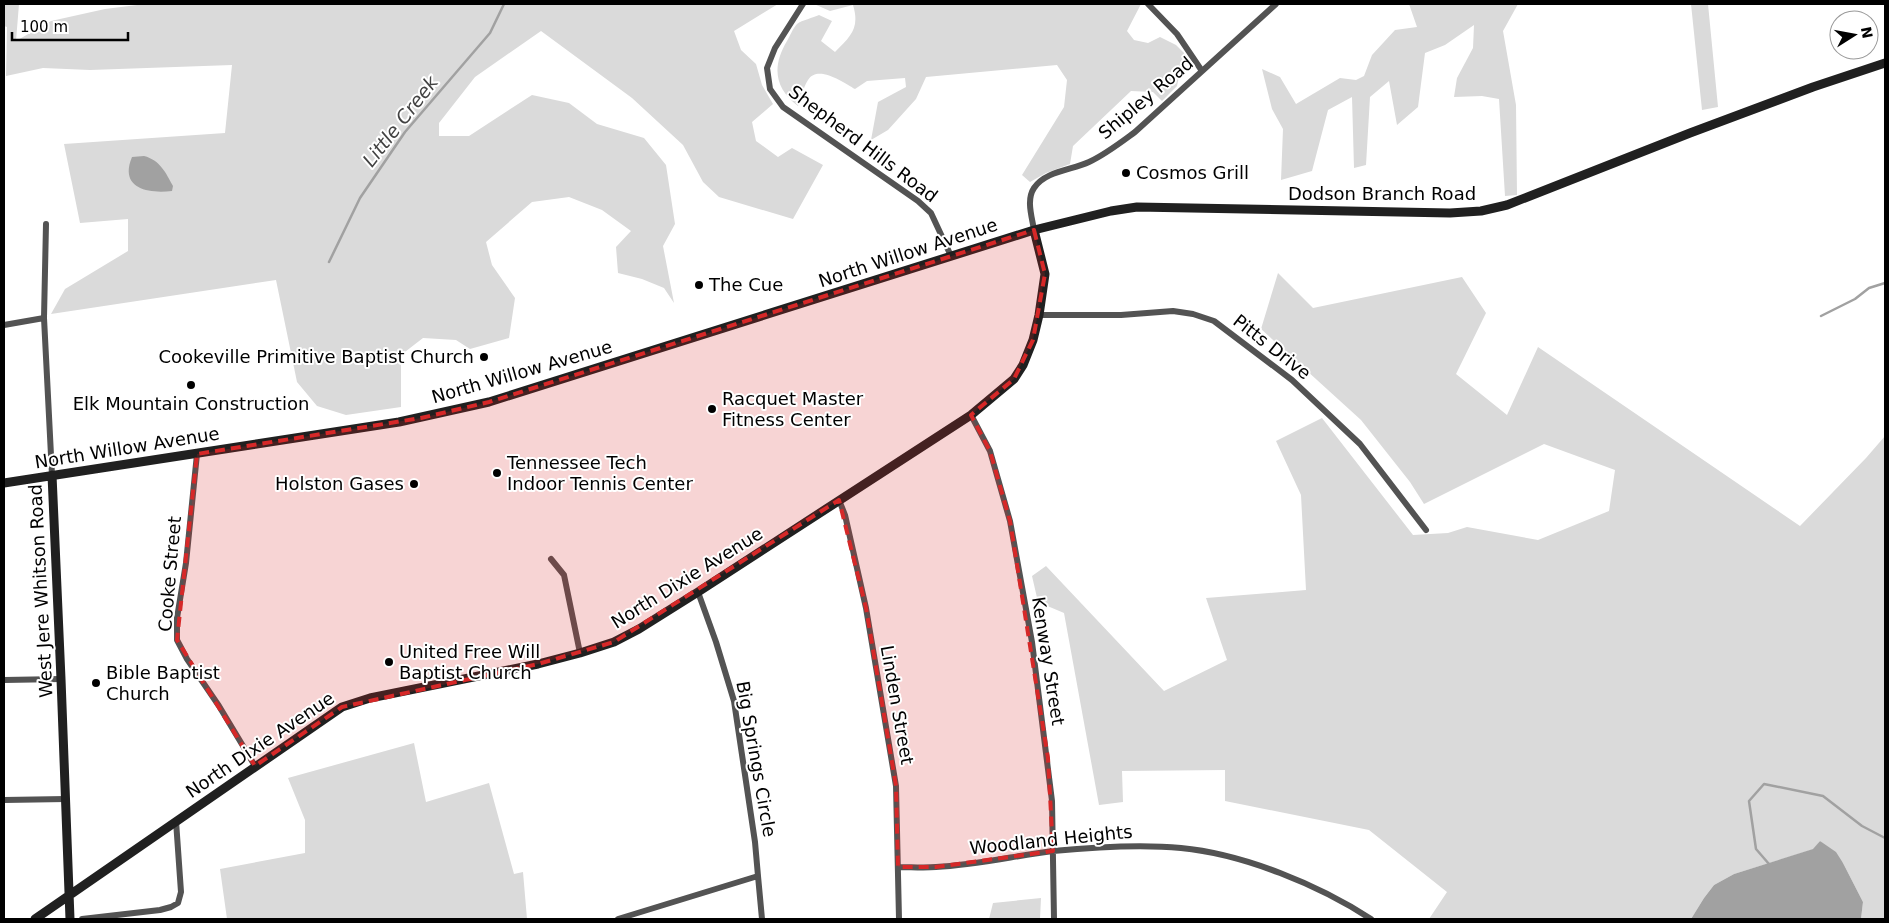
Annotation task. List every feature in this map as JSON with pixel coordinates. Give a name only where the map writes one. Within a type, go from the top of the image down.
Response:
[{"type":"main road","name":"Dodson Branch Road","points":[[1034,230],[1111,211],[1137,207],[1450,214],[1481,211],[1507,205],[1690,133],[1813,87],[1885,63]]},
{"type":"main road","name":"North Willow Avenue","points":[[4,483],[421,418],[490,402],[1034,230]]},
{"type":"main road","name":"North Dixie Avenue","points":[[35,919],[342,706],[370,698],[538,664],[580,653],[622,638],[698,592],[972,415],[1008,384],[1023,365],[1033,340],[1045,274],[1034,230]]},
{"type":"main road","name":"West Jere Whitson Road","points":[[52,476],[70,919]]},
{"type":"street","name":"Shepherd Hills Road","points":[[803,4],[775,48],[767,68],[770,89],[783,107],[931,213],[952,256]]},
{"type":"street","points":[[1148,4],[1177,34],[1202,71]]},
{"type":"street","name":"Shipley Road","points":[[1034,230],[1030,204],[1033,190],[1039,182],[1054,174],[1088,162],[1110,150],[1134,132],[1276,4]]},
{"type":"street","name":"West Jere Whitson Road","points":[[46,224],[44,318],[52,476]]},
{"type":"street","name":"Pitts Drive","points":[[1039,315],[1120,315],[1173,311],[1193,314],[1214,322],[1292,380],[1360,444],[1426,530]]},
{"type":"street","points":[[4,325],[44,318]]},
{"type":"street","name":"Kenway Street","points":[[972,415],[990,450],[1010,521],[1032,642],[1052,801],[1054,919]]},
{"type":"street","name":"Cooke Street","points":[[197,454],[186,563],[177,618],[178,640],[187,659],[219,706],[255,766]]},
{"type":"street","name":"Linden Street","points":[[839,500],[845,514],[866,608],[896,786],[899,919]]},
{"type":"street","points":[[551,559],[564,575],[580,653]]},
{"type":"street","name":"Big Springs Circle","points":[[698,592],[734,701],[755,842],[762,919]]},
{"type":"street","points":[[4,680],[61,679]]},
{"type":"street","points":[[4,800],[66,798]]},
{"type":"street","points":[[82,919],[160,910],[172,907],[178,902],[181,892],[176,821]]},
{"type":"street","name":"Woodland Heights","points":[[898,867],[936,867],[1053,851],[1137,846],[1181,848],[1221,854],[1269,870],[1315,888],[1348,904],[1372,919]]},
{"type":"street","points":[[618,919],[758,876]]},
{"type":"highlighted area","points":[[1034,230],[1045,274],[1033,340],[1014,379],[971,415],[990,451],[1010,521],[1048,758],[1053,851],[936,867],[898,867],[896,786],[866,608],[839,500],[614,642],[538,664],[342,707],[255,766],[177,640],[197,454],[421,418],[489,402]]},
{"type":"shaded area","points":[[4,4],[19,4],[16,41],[51,21],[105,9],[145,4],[778,4],[734,31],[741,50],[756,64],[762,85],[773,104],[752,122],[756,141],[778,157],[792,148],[823,165],[793,219],[719,197],[703,182],[683,145],[632,98],[541,31],[475,77],[439,123],[439,136],[469,136],[532,95],[569,103],[597,124],[644,138],[666,165],[675,224],[663,246],[674,303],[664,288],[642,279],[618,273],[616,247],[631,231],[602,210],[569,197],[532,202],[486,242],[492,265],[515,298],[509,338],[470,349],[456,340],[423,338],[401,355],[401,407],[346,415],[317,406],[297,382],[276,280],[51,314],[65,289],[128,251],[128,219],[80,223],[64,144],[225,133],[232,65],[90,70],[43,68],[6,76],[7,27],[4,26]]},
{"type":"shaded area","points":[[814,4],[1141,4],[1127,31],[1134,40],[1148,43],[1160,37],[1176,45],[1184,53],[1177,86],[1162,101],[1153,92],[1131,91],[1073,146],[1070,164],[1046,173],[1030,182],[1022,175],[1064,107],[1067,80],[1057,65],[926,77],[916,99],[888,130],[871,140],[878,102],[906,87],[905,78],[867,81],[855,89],[831,76],[818,74],[808,80],[798,106],[784,92],[780,84],[778,76],[779,59],[797,24],[819,15],[832,21],[821,41],[835,52],[853,31],[855,13],[853,5],[830,11]]},
{"type":"shaded area","points":[[1409,4],[1518,4],[1503,31],[1516,105],[1517,195],[1505,196],[1499,99],[1482,96],[1454,97],[1457,78],[1473,48],[1474,25],[1445,45],[1425,53],[1418,107],[1397,125],[1389,81],[1370,97],[1366,165],[1354,168],[1352,97],[1328,110],[1312,171],[1281,180],[1283,129],[1272,109],[1262,69],[1280,77],[1296,104],[1340,78],[1356,80],[1364,76],[1372,55],[1395,30],[1417,27]]},
{"type":"shaded area","points":[[1691,4],[1708,4],[1718,107],[1702,110]]},
{"type":"shaded area","points":[[144,156],[150,158],[162,168],[173,186],[172,191],[145,190],[132,182],[129,176],[129,167],[132,157]]},
{"type":"shaded area","points":[[1278,273],[1313,308],[1462,277],[1486,313],[1456,374],[1507,415],[1538,347],[1800,526],[1885,436],[1885,919],[1861,919],[1863,902],[1843,863],[1820,841],[1814,849],[1734,874],[1714,885],[1691,919],[1429,919],[1447,892],[1369,830],[1225,801],[1225,770],[1122,771],[1123,802],[1099,805],[1064,613],[1038,602],[1032,576],[1046,566],[1164,691],[1227,660],[1206,598],[1306,590],[1301,495],[1276,441],[1322,418],[1413,535],[1448,533],[1467,527],[1538,540],[1609,511],[1615,470],[1544,444],[1424,504],[1410,482],[1361,420],[1261,329]]},
{"type":"shaded area","points":[[414,743],[426,802],[489,783],[514,874],[523,872],[527,919],[227,919],[220,869],[305,853],[305,820],[288,778]]},
{"type":"shaded area","points":[[1820,841],[1836,852],[1843,863],[1863,902],[1861,919],[1691,919],[1714,885],[1734,874],[1813,849]]},
{"type":"shaded area","points":[[1041,898],[1040,919],[989,919],[993,903]]},
{"type":"waterway","name":"Little Creek","points":[[329,262],[360,198],[405,132],[490,33],[504,4]]},
{"type":"waterway","points":[[1821,316],[1855,299],[1869,288],[1885,283]]},
{"type":"waterway","points":[[1769,864],[1756,849],[1749,801],[1764,784],[1823,796],[1862,826],[1885,838]]},
{"type":"place","name":"Cosmos Grill","points":[[1126,173]]},
{"type":"place","name":"The Cue","points":[[699,285]]},
{"type":"place","name":"Cookeville Primitive Baptist Church","points":[[484,357]]},
{"type":"place","name":"Elk Mountain Construction","points":[[191,385]]},
{"type":"place","name":"Racquet Master Fitness Center","points":[[712,409]]},
{"type":"place","name":"Tennessee Tech Indoor Tennis Center","points":[[497,473]]},
{"type":"place","name":"Holston Gases","points":[[414,484]]},
{"type":"place","name":"United Free Will Baptist Church","points":[[389,662]]},
{"type":"place","name":"Bible Baptist Church","points":[[96,683]]}]
